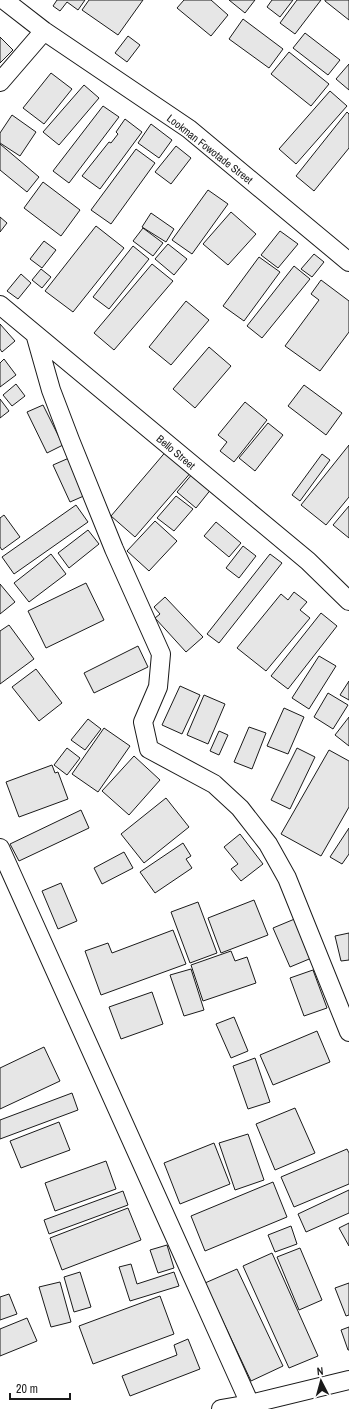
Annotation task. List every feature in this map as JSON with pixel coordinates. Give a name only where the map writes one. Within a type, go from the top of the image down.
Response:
[{"type":"street","name":"Lookman Fowotade Street","points":[[4,0],[44,31],[189,130],[349,262]]},
{"type":"street","points":[[0,82],[44,31]]},
{"type":"street","name":"Bello Street","points":[[0,305],[36,337],[308,561],[349,601]]},
{"type":"street","points":[[36,337],[51,390],[70,440],[114,548],[161,654],[158,687],[143,722],[149,749],[214,784],[240,808],[268,844],[287,878],[349,1032]]},
{"type":"street","points":[[0,848],[250,1404]]},
{"type":"street","points":[[221,1409],[250,1404],[349,1380]]},
{"type":"building","points":[[57,0],[85,0],[78,10],[67,2],[60,11],[53,6]]},
{"type":"building","points":[[89,0],[143,0],[118,35],[82,10]]},
{"type":"building","points":[[184,0],[211,0],[228,15],[211,36],[177,8]]},
{"type":"building","points":[[229,0],[255,0],[245,13]]},
{"type":"building","points":[[272,0],[293,0],[280,17],[267,7]]},
{"type":"building","points":[[297,0],[321,0],[295,34],[280,23]]},
{"type":"building","points":[[349,0],[349,20],[325,1]]},
{"type":"building","points":[[243,19],[283,49],[269,68],[229,39]]},
{"type":"building","points":[[305,33],[340,60],[328,75],[293,48]]},
{"type":"building","points":[[128,36],[140,45],[127,62],[115,53]]},
{"type":"building","points":[[0,37],[13,50],[0,63]]},
{"type":"building","points":[[289,52],[329,84],[311,106],[271,74]]},
{"type":"building","points":[[349,64],[349,90],[336,79]]},
{"type":"building","points":[[51,73],[72,89],[44,124],[23,108]]},
{"type":"building","points":[[84,85],[99,98],[59,145],[43,132]]},
{"type":"building","points":[[330,91],[347,106],[296,164],[279,149]]},
{"type":"building","points":[[103,106],[119,117],[69,183],[53,171]]},
{"type":"building","points":[[347,112],[349,114],[349,148],[314,191],[296,176]]},
{"type":"building","points":[[12,115],[36,132],[20,156],[0,143],[0,133]]},
{"type":"building","points":[[125,119],[142,132],[100,189],[82,176],[109,142],[111,143],[118,134],[116,132]]},
{"type":"building","points":[[151,124],[172,140],[159,158],[138,143]]},
{"type":"building","points":[[0,144],[39,177],[27,192],[0,170]]},
{"type":"building","points":[[176,146],[191,158],[171,184],[155,172]]},
{"type":"building","points":[[136,149],[155,163],[111,224],[91,210]]},
{"type":"building","points":[[43,182],[80,210],[61,236],[24,208]]},
{"type":"building","points":[[208,190],[228,204],[192,254],[172,240]]},
{"type":"building","points":[[231,212],[256,234],[228,265],[203,244]]},
{"type":"building","points":[[151,213],[174,229],[166,242],[142,227]]},
{"type":"building","points":[[0,217],[7,223],[0,232]]},
{"type":"building","points":[[96,226],[124,248],[73,312],[45,291]]},
{"type":"building","points":[[143,228],[163,243],[153,256],[133,241]]},
{"type":"building","points":[[280,231],[298,244],[278,268],[261,255]]},
{"type":"building","points":[[44,241],[56,250],[42,268],[30,259]]},
{"type":"building","points":[[168,244],[187,259],[174,275],[155,259]]},
{"type":"building","points":[[133,246],[149,259],[109,309],[93,297]]},
{"type":"building","points":[[314,254],[324,262],[312,277],[301,269]]},
{"type":"building","points":[[259,257],[280,272],[244,321],[223,306]]},
{"type":"building","points":[[152,264],[173,281],[114,350],[94,333]]},
{"type":"building","points":[[294,266],[310,279],[262,338],[247,326]]},
{"type":"building","points":[[41,269],[51,277],[42,288],[32,280]]},
{"type":"building","points":[[21,274],[31,283],[18,299],[7,291]]},
{"type":"building","points":[[321,280],[349,301],[349,332],[320,371],[285,346],[319,300],[311,294]]},
{"type":"building","points":[[186,301],[209,320],[171,365],[149,347]]},
{"type":"building","points":[[0,324],[15,341],[2,352],[0,349]]},
{"type":"building","points":[[209,347],[231,366],[195,408],[173,389]]},
{"type":"building","points":[[4,359],[16,375],[0,387],[0,363]]},
{"type":"building","points":[[16,384],[25,396],[12,406],[3,395]]},
{"type":"building","points":[[304,385],[342,413],[326,435],[288,406]]},
{"type":"building","points":[[0,399],[9,411],[0,418]]},
{"type":"building","points":[[245,402],[267,420],[234,462],[220,451],[227,442],[218,435]]},
{"type":"building","points":[[43,405],[63,445],[47,453],[27,412]]},
{"type":"building","points":[[268,423],[283,435],[255,471],[239,458]]},
{"type":"building","points":[[349,445],[349,497],[326,525],[301,505]]},
{"type":"building","points":[[168,449],[193,470],[135,537],[111,516]]},
{"type":"building","points":[[322,454],[330,460],[300,501],[292,495]]},
{"type":"building","points":[[69,458],[86,495],[70,502],[53,465]]},
{"type":"building","points":[[193,473],[212,488],[196,508],[177,492]]},
{"type":"building","points":[[176,496],[193,509],[174,531],[157,518]]},
{"type":"building","points":[[76,505],[88,522],[14,574],[2,557]]},
{"type":"building","points":[[349,506],[349,538],[333,525]]},
{"type":"building","points":[[4,515],[20,537],[2,550],[0,547],[0,518]]},
{"type":"building","points":[[155,521],[177,541],[149,571],[127,551]]},
{"type":"building","points":[[216,522],[241,543],[229,557],[204,536]]},
{"type":"building","points":[[88,530],[99,544],[69,568],[58,553]]},
{"type":"building","points":[[243,546],[256,556],[239,578],[226,568]]},
{"type":"building","points":[[51,554],[66,574],[29,602],[14,583]]},
{"type":"building","points":[[270,554],[282,563],[219,643],[207,634]]},
{"type":"building","points":[[86,583],[104,620],[46,648],[28,611]]},
{"type":"building","points":[[0,584],[15,602],[0,614]]},
{"type":"building","points":[[294,592],[307,602],[300,610],[310,618],[266,671],[237,648],[281,594],[288,600]]},
{"type":"building","points":[[165,597],[203,637],[186,652],[155,618],[160,614],[154,607]]},
{"type":"building","points":[[321,613],[337,626],[288,689],[271,676]]},
{"type":"building","points":[[9,625],[34,659],[0,684],[0,631]]},
{"type":"building","points":[[138,646],[148,667],[94,693],[84,673]]},
{"type":"building","points":[[319,656],[336,666],[309,709],[292,698]]},
{"type":"building","points":[[36,669],[62,703],[39,721],[12,687]]},
{"type":"building","points":[[349,681],[349,700],[340,695]]},
{"type":"building","points":[[180,686],[200,695],[182,734],[162,725]]},
{"type":"building","points":[[328,693],[348,705],[333,729],[314,717]]},
{"type":"building","points":[[204,695],[225,704],[208,744],[187,735]]},
{"type":"building","points":[[284,708],[304,717],[288,754],[267,746]]},
{"type":"building","points":[[349,717],[349,746],[335,735]]},
{"type":"building","points":[[88,719],[101,729],[85,750],[71,740]]},
{"type":"building","points":[[249,727],[266,733],[252,769],[234,762]]},
{"type":"building","points":[[104,728],[130,746],[98,792],[72,774]]},
{"type":"building","points":[[219,731],[228,735],[219,755],[210,751]]},
{"type":"building","points":[[67,748],[80,758],[67,775],[54,765]]},
{"type":"building","points":[[297,748],[315,757],[290,809],[271,800]]},
{"type":"building","points":[[329,750],[349,761],[349,807],[321,856],[281,834]]},
{"type":"building","points":[[134,756],[160,780],[129,815],[102,791]]},
{"type":"building","points":[[52,765],[55,773],[58,772],[68,799],[19,817],[6,782]]},
{"type":"building","points":[[166,798],[189,827],[144,863],[121,834]]},
{"type":"building","points":[[81,810],[89,828],[19,861],[10,844]]},
{"type":"building","points":[[349,828],[349,854],[342,864],[330,857]]},
{"type":"building","points":[[240,834],[263,864],[241,881],[231,869],[238,864],[224,847]]},
{"type":"building","points":[[183,843],[191,856],[186,859],[192,868],[155,893],[140,872]]},
{"type":"building","points":[[124,852],[133,868],[102,884],[94,868]]},
{"type":"building","points":[[61,883],[77,921],[58,929],[42,891]]},
{"type":"building","points":[[254,900],[268,935],[221,953],[208,918]]},
{"type":"building","points":[[198,902],[217,953],[190,963],[171,912]]},
{"type":"building","points":[[297,918],[314,957],[290,967],[273,928]]},
{"type":"building","points":[[173,930],[186,964],[101,995],[85,951],[108,943],[112,953]]},
{"type":"building","points":[[349,933],[349,960],[341,961],[335,936]]},
{"type":"building","points":[[231,951],[235,961],[247,957],[256,983],[203,1001],[191,965]]},
{"type":"building","points":[[191,969],[204,1010],[184,1016],[170,975]]},
{"type":"building","points":[[313,970],[327,1008],[304,1016],[290,978]]},
{"type":"building","points":[[152,992],[163,1024],[121,1039],[109,1007]]},
{"type":"building","points":[[234,1017],[248,1051],[231,1058],[216,1024]]},
{"type":"building","points":[[317,1031],[330,1062],[273,1085],[260,1055]]},
{"type":"building","points":[[44,1047],[60,1081],[0,1109],[0,1068]]},
{"type":"building","points":[[255,1058],[270,1102],[248,1109],[233,1066]]},
{"type":"building","points":[[72,1093],[78,1110],[0,1139],[0,1120]]},
{"type":"building","points":[[295,1108],[315,1153],[275,1170],[256,1124]]},
{"type":"building","points":[[59,1122],[70,1150],[21,1168],[10,1141]]},
{"type":"building","points":[[248,1134],[264,1180],[235,1190],[219,1143]]},
{"type":"building","points":[[214,1143],[230,1184],[180,1204],[164,1163]]},
{"type":"building","points":[[347,1149],[349,1153],[349,1184],[294,1207],[281,1177]]},
{"type":"building","points":[[106,1161],[116,1189],[55,1211],[45,1183]]},
{"type":"building","points":[[273,1182],[287,1217],[205,1251],[191,1216]]},
{"type":"building","points":[[349,1190],[349,1213],[306,1232],[298,1214]]},
{"type":"building","points":[[123,1191],[128,1205],[49,1234],[44,1220]]},
{"type":"building","points":[[128,1208],[141,1240],[62,1270],[50,1238]]},
{"type":"building","points":[[349,1223],[349,1246],[339,1228]]},
{"type":"building","points":[[291,1226],[297,1244],[275,1252],[268,1235]]},
{"type":"building","points":[[167,1245],[174,1268],[158,1273],[150,1250]]},
{"type":"building","points":[[300,1248],[322,1300],[299,1310],[277,1257]]},
{"type":"building","points":[[272,1253],[318,1356],[289,1368],[243,1266]]},
{"type":"building","points":[[131,1264],[137,1284],[174,1272],[179,1286],[130,1301],[119,1267]]},
{"type":"building","points":[[237,1269],[283,1366],[251,1381],[205,1283]]},
{"type":"building","points":[[80,1272],[91,1307],[74,1312],[64,1277]]},
{"type":"building","points":[[60,1282],[71,1322],[51,1327],[39,1287]]},
{"type":"building","points":[[349,1283],[349,1315],[346,1316],[335,1288]]},
{"type":"building","points":[[9,1294],[17,1314],[0,1320],[0,1297]]},
{"type":"building","points":[[160,1296],[174,1334],[93,1364],[79,1326]]},
{"type":"building","points":[[27,1318],[37,1341],[0,1356],[0,1329]]},
{"type":"building","points":[[349,1327],[349,1350],[348,1350],[341,1330]]},
{"type":"building","points":[[188,1339],[200,1369],[130,1396],[122,1376],[177,1355],[174,1345]]}]
